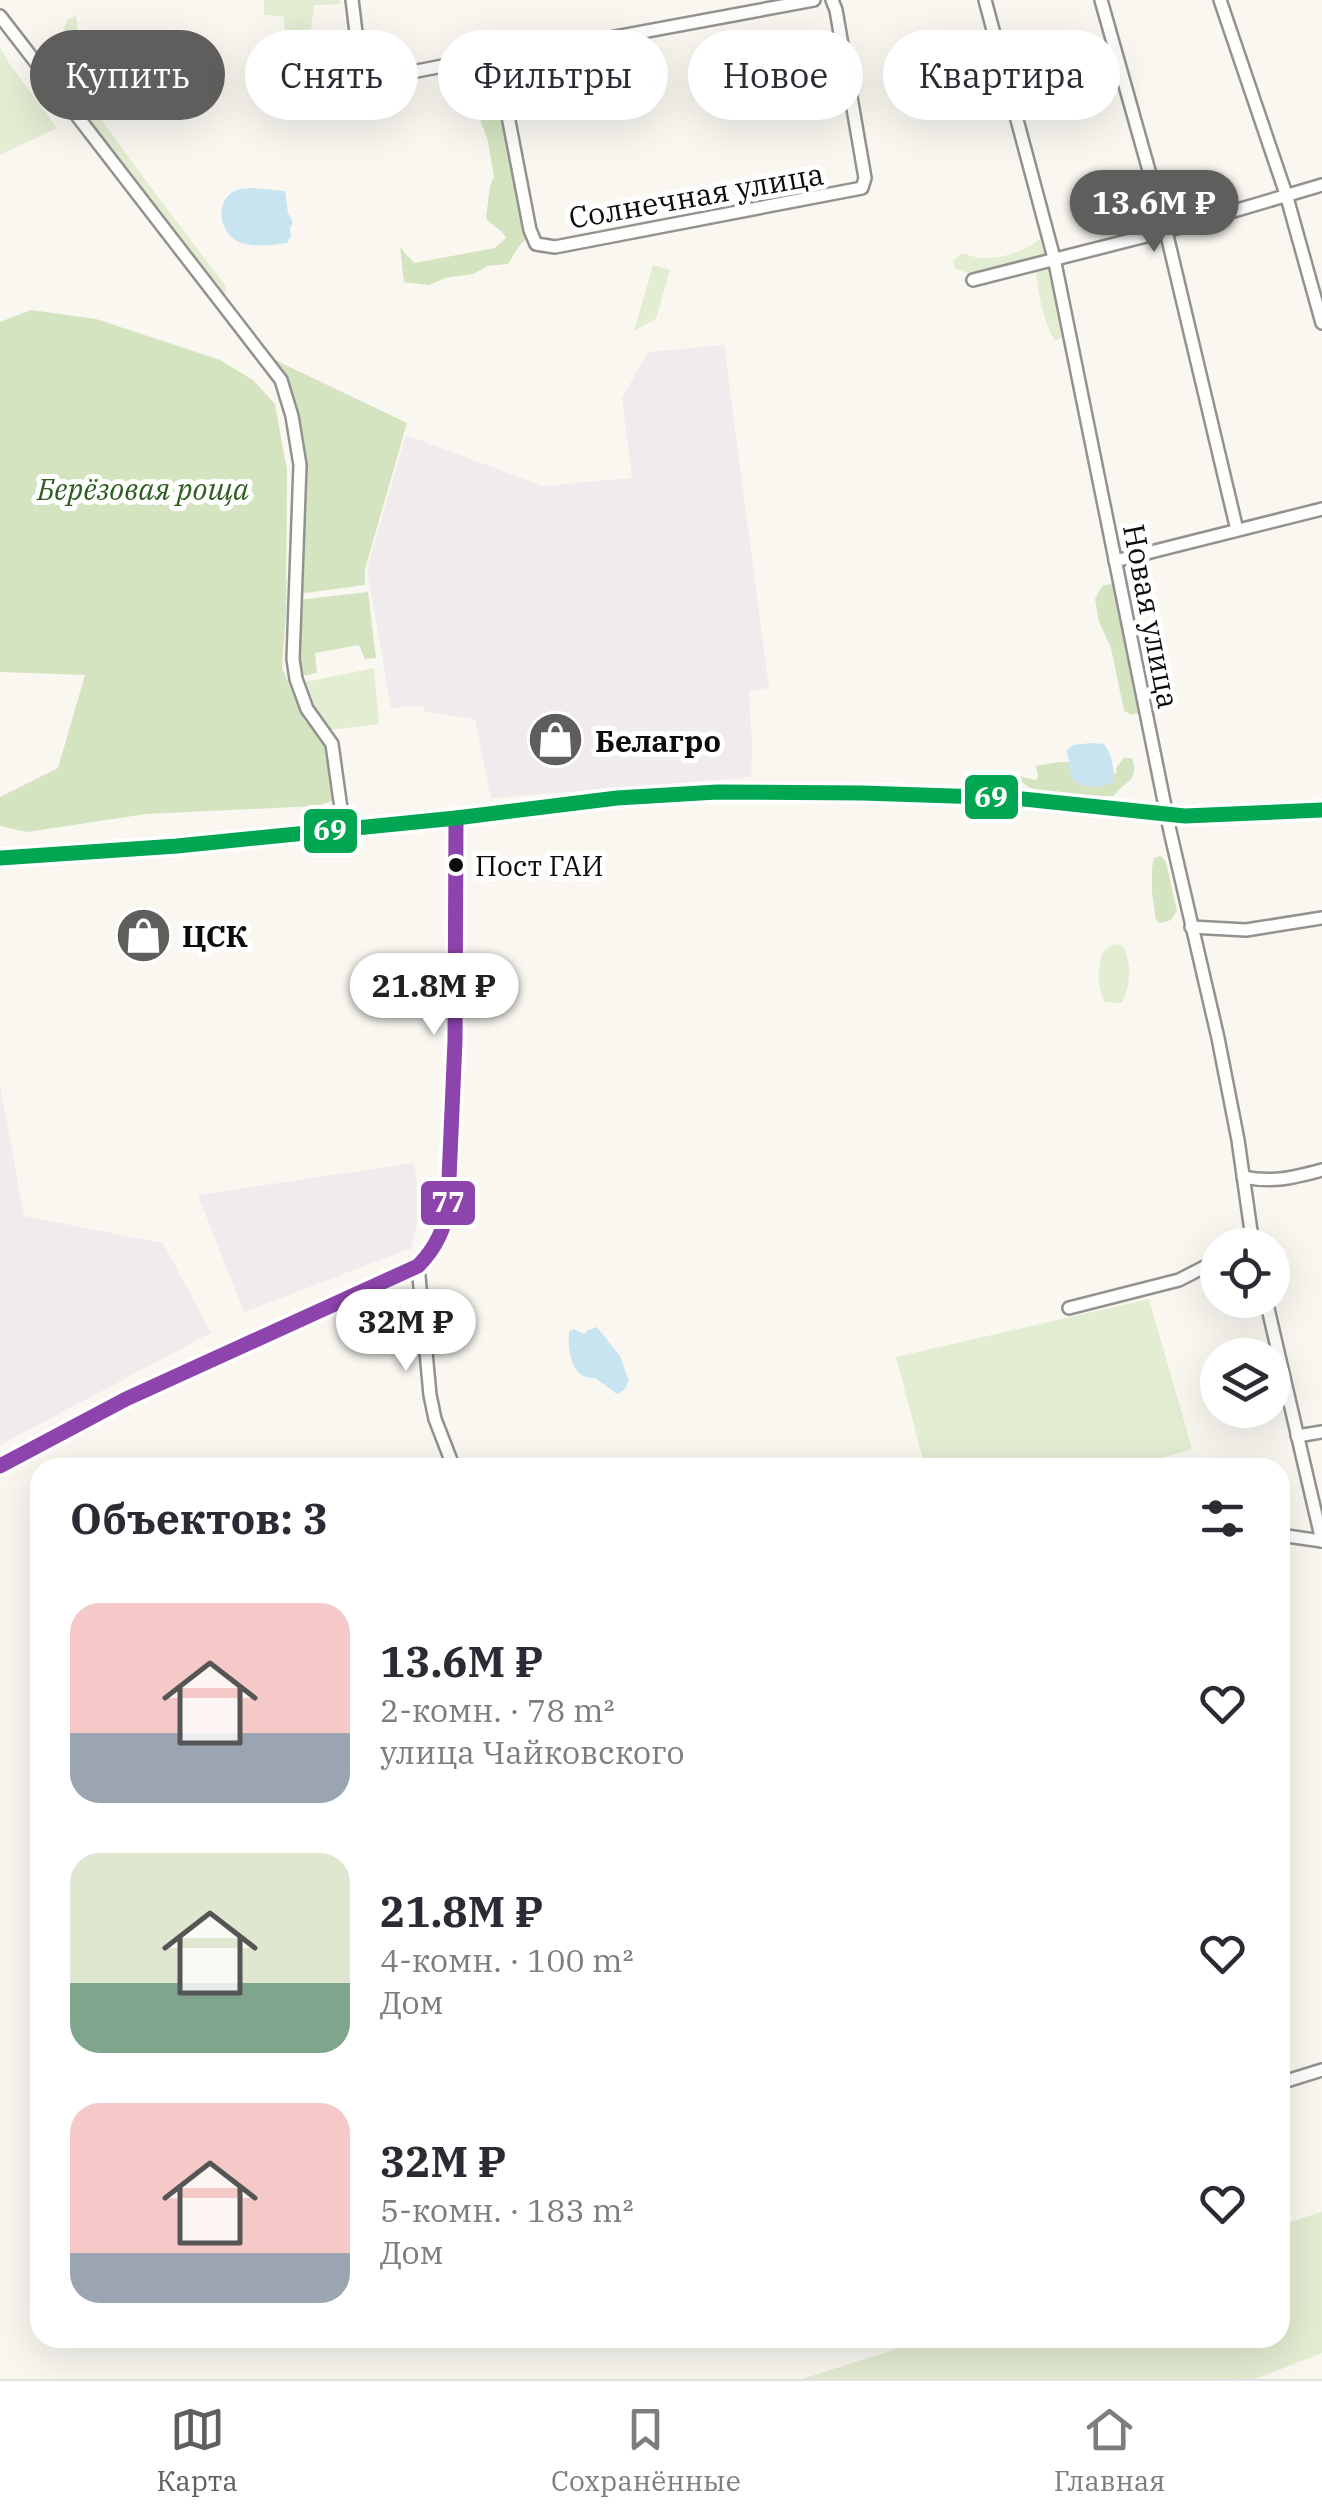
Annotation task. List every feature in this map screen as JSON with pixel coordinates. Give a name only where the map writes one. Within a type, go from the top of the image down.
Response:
[{"type":"main road","points":[[0,858],[344,830],[617,798],[744,792],[1014,798],[1166,815],[1322,810]]},
{"type":"street","points":[[352,0],[360,52],[368,72],[386,77],[438,68]]},
{"type":"street","points":[[653,30],[814,0]]},
{"type":"street","name":"Солнечная улица","points":[[509,120],[530,230],[533,240],[540,245],[555,247],[862,188],[865,178],[832,0]]},
{"type":"street","name":"Новая улица","points":[[986,0],[1054,258],[1166,815],[1218,1038],[1248,1228]]},
{"type":"street","points":[[1101,0],[1166,231],[1237,530]]},
{"type":"street","points":[[1220,0],[1286,194],[1322,323]]},
{"type":"street","points":[[0,16],[281,380],[300,465],[293,658],[307,709],[332,744],[344,830]]},
{"type":"street","points":[[973,280],[1166,231],[1322,185]]},
{"type":"street","points":[[1115,561],[1322,509]]},
{"type":"street","points":[[0,1466],[126,1399],[418,1266],[437,1242],[447,1210],[454,1041],[456,818]]},
{"type":"street","points":[[1191,928],[1246,930],[1322,918]]},
{"type":"street","points":[[1243,1177],[1288,1180],[1322,1170]]},
{"type":"street","points":[[418,1266],[430,1395],[450,1458]]},
{"type":"street","points":[[1069,1308],[1179,1280],[1200,1269]]},
{"type":"street","points":[[1270,1318],[1322,1541],[1290,1536]]},
{"type":"street","points":[[1298,1436],[1322,1432]]},
{"type":"street","points":[[1290,2080],[1322,2070]]},
{"type":"shaded area","points":[[724,345],[769,688],[749,691],[751,777],[491,798],[475,719],[425,712],[422,706],[391,708],[367,569],[406,435],[543,486],[632,478],[622,398],[648,352]]},
{"type":"shaded area","points":[[0,1085],[24,1216],[163,1243],[211,1333],[0,1445]]},
{"type":"shaded area","points":[[414,1163],[421,1208],[411,1248],[244,1312],[198,1195]]},
{"type":"green space","points":[[264,0],[340,0],[341,4],[314,5],[311,29],[304,30],[285,30],[284,16],[264,15]]},
{"type":"green space","points":[[76,16],[77,30],[64,30],[68,19]]},
{"type":"green space","points":[[0,47],[30,91],[30,120],[51,120],[57,128],[0,155]]},
{"type":"green space","points":[[84,120],[102,120],[225,285],[221,297]]},
{"type":"green space","points":[[480,120],[506,120],[529,236],[508,264],[488,266],[473,274],[429,285],[404,282],[400,247],[414,263],[495,248],[506,238],[486,218],[494,177]]},
{"type":"green space","points":[[1039,239],[1049,257],[976,277],[955,268],[953,261],[962,253],[980,258],[1000,257]]},
{"type":"green space","points":[[653,265],[670,270],[656,319],[634,331]]},
{"type":"green space","points":[[1049,270],[1065,336],[1055,341],[1038,289],[1036,271]]},
{"type":"green space","name":"Берёзовая роща","points":[[31,310],[96,319],[220,360],[253,380],[275,404],[287,470],[282,668],[304,720],[321,738],[332,770],[332,801],[317,806],[146,814],[27,832],[0,826],[0,797],[58,768],[85,675],[0,672],[0,322]]},
{"type":"green space","points":[[273,359],[407,423],[365,569],[365,585],[298,594],[303,464],[284,381]]},
{"type":"green space","points":[[1115,583],[1140,712],[1132,715],[1124,711],[1111,648],[1099,622],[1095,599],[1102,586]]},
{"type":"green space","points":[[368,592],[376,658],[365,659],[359,645],[315,653],[317,673],[298,677],[298,600]]},
{"type":"green space","points":[[374,668],[379,724],[330,730],[316,710],[305,682]]},
{"type":"green space","points":[[1124,758],[1132,758],[1134,772],[1114,796],[1047,793],[1035,790],[1017,776],[1036,780],[1036,766],[1063,762],[1116,774]]},
{"type":"green space","points":[[1161,856],[1166,862],[1177,911],[1171,920],[1160,923],[1156,920],[1152,868],[1154,858]]},
{"type":"green space","points":[[1114,944],[1123,946],[1129,967],[1122,1003],[1105,1002],[1099,984],[1103,951]]},
{"type":"green space","points":[[1149,1299],[1192,1449],[1162,1458],[923,1458],[896,1357]]},
{"type":"green space","points":[[1322,2212],[1322,2353],[1255,2379],[802,2379],[900,2348],[1290,2348],[1290,2222]]},
{"type":"water","points":[[237,190],[285,191],[293,222],[287,243],[245,244],[227,231],[222,216],[225,201]]},
{"type":"water","points":[[1104,744],[1107,749],[1114,783],[1092,787],[1071,779],[1067,750],[1073,745]]},
{"type":"water","points":[[597,1327],[620,1356],[629,1381],[617,1394],[595,1378],[580,1374],[572,1362],[569,1331],[584,1334]]},
{"type":"transit line","name":"69","points":[[0,858],[177,846],[617,798],[717,792],[1013,798],[1185,816],[1322,810]]},
{"type":"transit line","name":"77","points":[[0,1466],[126,1399],[418,1266],[430,1252],[442,1229],[448,1202],[455,1041],[456,818]]},
{"type":"place","name":"Белагро","points":[[556,740]]},
{"type":"place","name":"Пост ГАИ","points":[[456,865]]},
{"type":"place","name":"ЦСК","points":[[143,935]]}]
